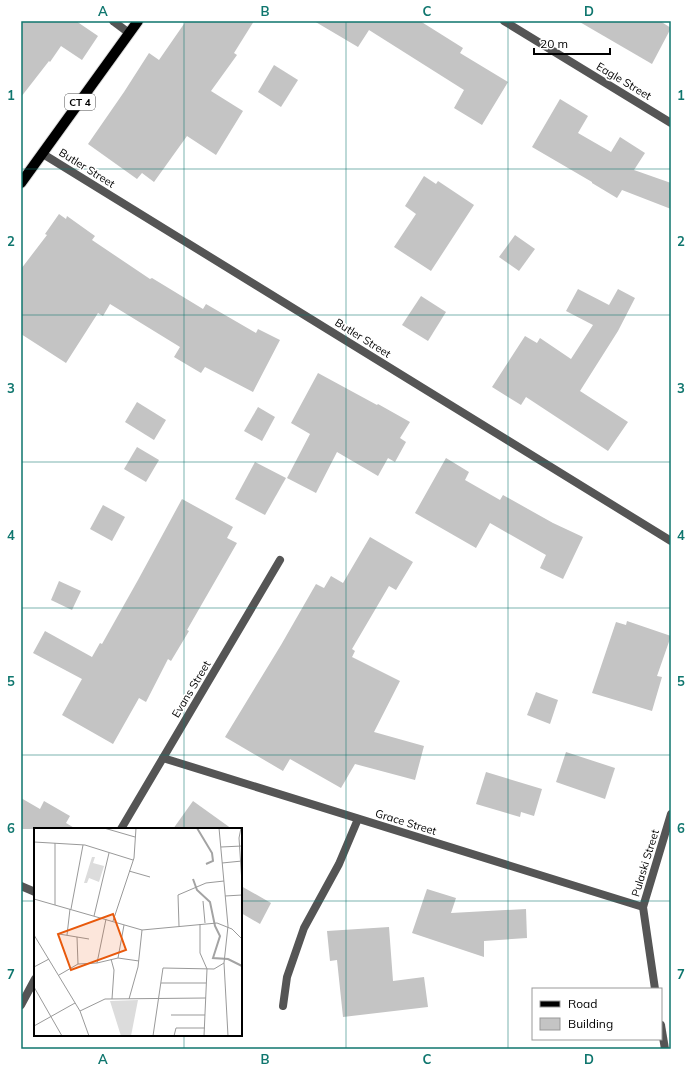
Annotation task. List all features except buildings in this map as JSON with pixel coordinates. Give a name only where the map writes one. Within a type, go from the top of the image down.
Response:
[{"type":"main road","name":"CT 4","points":[[21,183],[138,21]]},
{"type":"street","points":[[113,21],[129,33]]},
{"type":"street","name":"Eagle Street","points":[[504,21],[671,123]]},
{"type":"street","name":"Butler Street","points":[[43,154],[671,541]]},
{"type":"street","name":"Evans Street","points":[[122,828],[280,560]]},
{"type":"street","name":"Grace Street","points":[[163,758],[643,907]]},
{"type":"street","name":"Pulaski Street","points":[[655,988],[643,907],[671,814]]},
{"type":"street","points":[[283,1006],[287,976],[304,928],[339,864],[358,819]]},
{"type":"street","points":[[21,886],[34,892]]},
{"type":"street","points":[[21,1006],[34,981]]},
{"type":"street","points":[[662,1031],[665,1049]]}]
